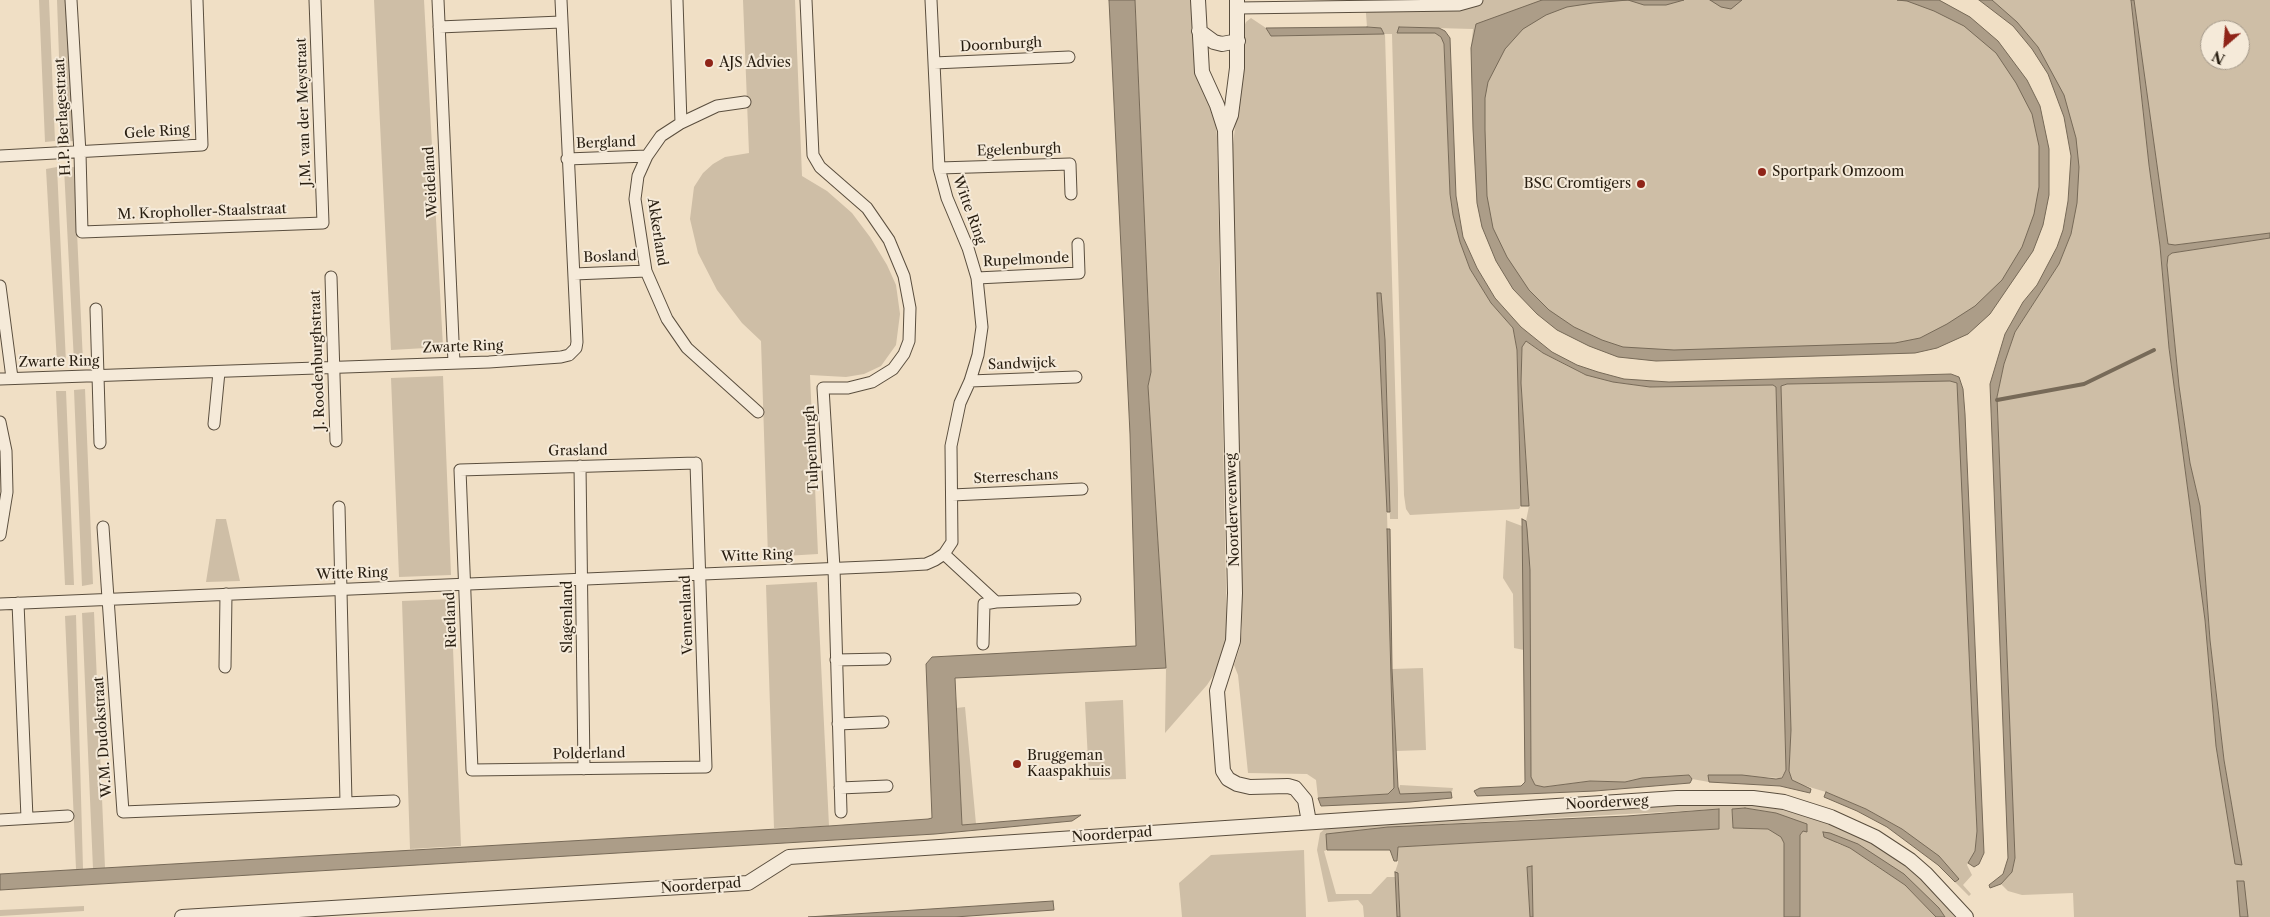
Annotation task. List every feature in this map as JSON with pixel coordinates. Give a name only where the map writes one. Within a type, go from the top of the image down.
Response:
[{"type":"street","name":"H.P. Berlagestraat","points":[[71,0],[80,153],[82,232]]},
{"type":"street","name":"Gele Ring","points":[[0,156],[80,153],[202,144],[197,0]]},
{"type":"street","name":"J.M. van der Meystraat","points":[[315,0],[322,223]]},
{"type":"street","name":"Weideland","points":[[438,0],[454,363]]},
{"type":"street","name":"Zwarte Ring","points":[[0,379],[454,363],[561,358],[569,354],[576,348],[577,342],[561,0]]},
{"type":"street","points":[[677,0],[681,123]]},
{"type":"street","name":"Tulpenburgh","points":[[806,0],[813,156],[820,167],[867,208],[889,240],[904,276],[910,308],[909,341],[904,354],[893,369],[872,382],[848,388],[823,388],[834,568],[841,812]]},
{"type":"street","name":"Witte Ring","points":[[0,604],[926,564],[944,554],[952,542],[951,446],[953,432],[960,403],[970,381],[982,327],[977,278],[968,248],[947,198],[939,168],[932,0]]},
{"type":"street","name":"Noorderveenweg","points":[[1198,0],[1202,72],[1217,105],[1225,130]]},
{"type":"street","points":[[1238,4],[1319,8],[1459,5],[1477,0]]},
{"type":"street","name":"Noorderveenweg","points":[[1238,4],[1238,41],[1233,99],[1225,130],[1235,593],[1233,641],[1217,691],[1223,771],[1228,779],[1237,784],[1250,787],[1288,786],[1295,788],[1305,800],[1309,822]]},
{"type":"street","points":[[439,27],[562,22]]},
{"type":"street","points":[[1199,31],[1214,42],[1222,44],[1238,41]]},
{"type":"street","name":"Doornburgh","points":[[934,63],[1069,57]]},
{"type":"street","name":"Akkerland","points":[[745,102],[716,106],[681,123],[661,136],[647,156],[638,176],[635,199],[646,271],[667,319],[687,348],[758,412]]},
{"type":"street","name":"Bergland","points":[[567,159],[647,156]]},
{"type":"street","name":"Egelenburgh","points":[[939,168],[1070,164],[1071,194]]},
{"type":"street","name":"M. Kropholler-Staalstraat","points":[[82,232],[322,223]]},
{"type":"street","name":"Rupelmonde","points":[[977,278],[1079,273],[1078,244]]},
{"type":"street","name":"Bosland","points":[[574,274],[646,271]]},
{"type":"street","name":"J. Roodenburghstraat","points":[[331,277],[336,441]]},
{"type":"street","points":[[0,286],[12,378]]},
{"type":"street","points":[[96,309],[100,443]]},
{"type":"street","points":[[214,424],[219,372]]},
{"type":"street","name":"Sandwijck","points":[[970,381],[1076,377]]},
{"type":"street","points":[[0,422],[6,451],[7,492],[0,536]]},
{"type":"street","name":"Grasland","points":[[460,470],[696,462]]},
{"type":"street","name":"Vennenland","points":[[696,462],[706,767]]},
{"type":"street","name":"Slagenland","points":[[580,466],[583,579],[584,769]]},
{"type":"street","name":"Rietland","points":[[460,470],[472,770]]},
{"type":"street","name":"Sterreschans","points":[[952,495],[1082,489]]},
{"type":"street","points":[[339,507],[346,802]]},
{"type":"street","name":"W.M. Dudokstraat","points":[[103,527],[123,812],[394,801]]},
{"type":"street","points":[[944,554],[996,602]]},
{"type":"street","points":[[224,667],[226,594]]},
{"type":"street","points":[[983,644],[984,604],[1075,599]]},
{"type":"street","points":[[18,603],[28,818]]},
{"type":"street","points":[[836,660],[885,659]]},
{"type":"street","points":[[838,724],[883,722]]},
{"type":"street","name":"Polderland","points":[[472,770],[706,767]]},
{"type":"street","points":[[840,788],[887,786]]},
{"type":"street","name":"Noorderweg","points":[[1212,828],[1677,798],[1753,798],[1784,802],[1854,827],[1895,849],[1926,874],[1966,917]]},
{"type":"street","points":[[0,820],[68,816]]},
{"type":"street","name":"Noorderpad","points":[[182,917],[748,883],[789,857],[1212,828]]},
{"type":"shaded area","points":[[39,0],[49,0],[55,141],[45,142]]},
{"type":"shaded area","points":[[57,0],[68,0],[74,141],[62,142]]},
{"type":"shaded area","points":[[374,0],[424,0],[443,347],[391,350]]},
{"type":"shaded area","points":[[743,0],[795,0],[802,176],[827,191],[852,213],[870,237],[887,265],[896,285],[900,314],[896,345],[881,366],[864,374],[846,377],[810,375],[818,554],[768,557],[761,341],[742,323],[717,290],[698,253],[690,219],[694,187],[703,173],[725,157],[749,153]]},
{"type":"shaded area","points":[[1109,0],[1135,0],[1151,372],[1148,386],[1166,668],[955,678],[962,825],[1081,815],[1072,821],[935,834],[0,890],[0,874],[829,826],[932,818],[926,664],[932,657],[1136,646],[1130,434]]},
{"type":"shaded area","points":[[1135,0],[1194,0],[1215,113],[1217,137],[1227,636],[1223,655],[1215,673],[1207,685],[1165,733],[1166,668],[1148,386],[1151,372]]},
{"type":"shaded area","points":[[1365,0],[1939,0],[1970,17],[1998,41],[2027,80],[2040,106],[2049,149],[2049,195],[2043,225],[2033,251],[1990,314],[1968,334],[1937,348],[1915,353],[1656,361],[1618,357],[1589,346],[1557,330],[1537,314],[1513,289],[1496,261],[1482,227],[1477,203],[1471,48],[1473,29],[1399,27],[1398,33],[1435,33],[1441,37],[1444,44],[1450,194],[1453,215],[1470,269],[1491,303],[1513,328],[1517,350],[1521,506],[1519,509],[1410,515],[1406,509],[1404,495],[1392,34],[1385,34],[1398,519],[1390,519],[1385,340],[1381,294],[1377,293],[1387,512],[1394,788],[1388,794],[1318,798],[1316,780],[1307,774],[1248,773],[1238,675],[1234,665],[1240,647],[1242,630],[1232,153],[1242,68],[1243,29],[1246,22],[1251,18],[1266,28],[1271,36],[1384,34],[1381,28],[1367,27]]},
{"type":"shaded area","points":[[1542,0],[1628,0],[1567,7],[1546,15],[1523,29],[1505,49],[1488,82],[1485,98],[1487,196],[1493,228],[1507,257],[1529,290],[1549,310],[1574,327],[1623,347],[1674,350],[1895,343],[1920,338],[1947,324],[1975,306],[2002,280],[2022,247],[2034,214],[2039,187],[2039,146],[2032,114],[2016,83],[1996,53],[1964,26],[1934,11],[1907,1],[1897,0],[1939,0],[1970,17],[1998,41],[2027,80],[2040,106],[2049,149],[2049,195],[2043,225],[2033,251],[1990,314],[1968,334],[1937,348],[1915,353],[1656,361],[1618,357],[1589,346],[1557,330],[1537,314],[1513,289],[1496,261],[1482,227],[1477,203],[1473,129],[1471,48],[1476,24]]},
{"type":"shaded area","points":[[1628,0],[1684,0],[1666,5],[1644,5]]},
{"type":"shaded area","points":[[1710,0],[1742,0],[1731,9],[1721,7]]},
{"type":"shaded area","points":[[1979,0],[1992,0],[2017,22],[2038,47],[2064,95],[2076,138],[2079,167],[2077,203],[2071,234],[2059,264],[2015,332],[2004,364],[1997,397],[2015,858],[2012,872],[2001,884],[1990,888],[1989,885],[2003,874],[2008,858],[1990,384],[2005,334],[2023,302],[2037,285],[2057,247],[2063,230],[2068,201],[2071,156],[2064,117],[2048,74],[2032,49],[2013,26]]},
{"type":"shaded area","points":[[1992,0],[2131,0],[2160,246],[2169,348],[2205,620],[2216,746],[2242,865],[2224,760],[2210,640],[2200,506],[2190,463],[2179,386],[2167,265],[2168,256],[2172,253],[2270,238],[2270,917],[2074,917],[2073,893],[2022,895],[2008,891],[2001,884],[2012,872],[2015,858],[1997,397],[2004,364],[2015,332],[2059,264],[2071,234],[2076,138],[2038,47]]},
{"type":"shaded area","points":[[2131,0],[2134,0],[2168,244],[2175,245],[2270,233],[2270,238],[2172,253],[2168,256],[2167,265],[2179,386],[2190,463],[2200,506],[2210,640],[2224,760],[2242,865],[2235,864],[2216,746],[2205,620],[2169,348],[2160,246]]},
{"type":"shaded area","points":[[2134,0],[2270,0],[2270,233],[2168,245]]},
{"type":"shaded area","points":[[1399,27],[1439,28],[1445,31],[1450,38],[1456,196],[1463,237],[1477,268],[1495,298],[1521,327],[1552,352],[1577,365],[1624,379],[1669,382],[1951,374],[1959,377],[1963,389],[1965,414],[1984,853],[1979,864],[1974,867],[1968,863],[1975,851],[1977,831],[1957,383],[1950,381],[1787,384],[1781,386],[1791,730],[1789,771],[1792,780],[1811,789],[1810,793],[1780,786],[1709,782],[1708,775],[1742,775],[1776,779],[1782,778],[1786,770],[1776,387],[1773,385],[1650,387],[1613,382],[1586,375],[1543,353],[1526,341],[1522,347],[1521,383],[1529,506],[1521,506],[1517,350],[1513,328],[1491,303],[1470,269],[1453,215],[1450,194],[1444,44],[1441,37],[1435,33],[1397,33]]},
{"type":"shaded area","points":[[1266,28],[1381,28],[1384,34],[1271,36]]},
{"type":"shaded area","points":[[57,167],[66,363],[57,363],[46,169]]},
{"type":"shaded area","points":[[74,167],[83,362],[74,362],[64,168]]},
{"type":"shaded area","points":[[1377,293],[1381,293],[1385,340],[1390,512],[1387,512]]},
{"type":"shaded area","points":[[1526,341],[1541,352],[1583,374],[1613,382],[1650,387],[1773,385],[1776,387],[1786,770],[1781,778],[1720,775],[1708,779],[1709,782],[1692,779],[1689,775],[1625,782],[1590,781],[1544,787],[1535,785],[1531,778],[1530,570],[1526,521],[1529,506],[1521,383],[1522,347]]},
{"type":"shaded area","points":[[443,376],[451,575],[399,577],[391,378]]},
{"type":"shaded area","points":[[1950,380],[1957,383],[1959,404],[1977,831],[1975,851],[1967,865],[1972,875],[1963,885],[1971,894],[1969,896],[1955,882],[1958,879],[1902,829],[1866,809],[1826,792],[1796,783],[1792,780],[1789,771],[1791,730],[1781,386],[1787,384]]},
{"type":"shaded area","points":[[85,389],[93,584],[82,586],[74,390]]},
{"type":"shaded area","points":[[56,391],[66,391],[74,585],[65,585]]},
{"type":"shaded area","points":[[216,519],[226,519],[240,581],[206,582]]},
{"type":"shaded area","points":[[1522,519],[1526,521],[1530,570],[1531,777],[1535,785],[1544,787],[1590,781],[1625,782],[1642,778],[1689,775],[1692,779],[1690,783],[1595,791],[1477,796],[1474,791],[1480,788],[1521,786],[1525,782]]},
{"type":"shaded area","points":[[1506,520],[1522,526],[1524,650],[1514,648],[1513,594],[1503,578]]},
{"type":"shaded area","points":[[1387,529],[1390,529],[1392,669],[1398,787],[1400,794],[1451,792],[1452,798],[1321,806],[1318,798],[1388,794],[1394,788]]},
{"type":"shaded area","points":[[817,582],[829,826],[774,828],[766,585]]},
{"type":"shaded area","points":[[451,599],[461,846],[410,849],[402,601]]},
{"type":"shaded area","points":[[94,612],[105,868],[93,869],[82,613]]},
{"type":"shaded area","points":[[76,615],[83,869],[76,869],[65,616]]},
{"type":"shaded area","points":[[1423,668],[1426,750],[1396,751],[1392,669]]},
{"type":"shaded area","points":[[1123,700],[1126,779],[1089,780],[1085,702]]},
{"type":"shaded area","points":[[965,707],[976,824],[962,825],[956,708]]},
{"type":"shaded area","points":[[1400,785],[1453,788],[1451,795],[1397,798]]},
{"type":"shaded area","points":[[1826,792],[1866,809],[1902,829],[1939,856],[1959,879],[1955,882],[1938,865],[1887,827],[1857,811],[1824,797]]},
{"type":"shaded area","points":[[1701,803],[1746,804],[1785,810],[1828,822],[1863,838],[1920,877],[1955,917],[1945,917],[1939,908],[1858,844],[1836,843],[1850,848],[1905,885],[1936,917],[1800,917],[1800,835],[1803,831],[1776,813],[1745,808],[1732,809],[1733,828],[1768,829],[1781,836],[1784,843],[1784,917],[1533,917],[1532,866],[1527,867],[1530,917],[1400,917],[1398,873],[1395,872],[1398,863],[1398,847],[1719,829],[1719,809],[1388,827],[1327,834],[1327,850],[1324,851],[1336,894],[1371,894],[1387,877],[1395,877],[1397,917],[1364,917],[1363,906],[1358,900],[1328,902],[1317,850],[1320,833],[1327,827]]},
{"type":"shaded area","points":[[1745,808],[1776,813],[1807,824],[1807,832],[1803,831],[1800,835],[1800,917],[1784,917],[1784,843],[1781,837],[1768,829],[1733,828],[1732,809]]},
{"type":"shaded area","points":[[1719,809],[1719,829],[1398,847],[1397,861],[1394,861],[1390,850],[1327,850],[1326,834],[1388,827],[1627,816]]},
{"type":"shaded area","points":[[1823,832],[1858,844],[1904,874],[1939,908],[1945,917],[1936,917],[1905,885],[1850,848],[1824,837]]},
{"type":"shaded area","points":[[1304,850],[1306,917],[1182,917],[1179,883],[1211,855]]},
{"type":"shaded area","points":[[1532,866],[1533,917],[1530,917],[1527,867]]},
{"type":"shaded area","points":[[1395,872],[1398,873],[1400,917],[1397,917]]},
{"type":"shaded area","points":[[2237,881],[2244,881],[2248,917],[2240,917]]},
{"type":"shaded area","points":[[1053,901],[1054,910],[955,917],[808,917]]},
{"type":"shaded area","points":[[84,906],[84,911],[0,916],[0,910]]},
{"type":"waterway","points":[[1997,400],[2084,384],[2154,350]]},
{"type":"place","name":"AJS Advies","points":[[709,63]]},
{"type":"place","name":"Sportpark Omzoom","points":[[1762,172]]},
{"type":"place","name":"BSC Cromtigers","points":[[1641,184]]},
{"type":"place","name":"Bruggeman Kaaspakhuis","points":[[1017,764]]}]
